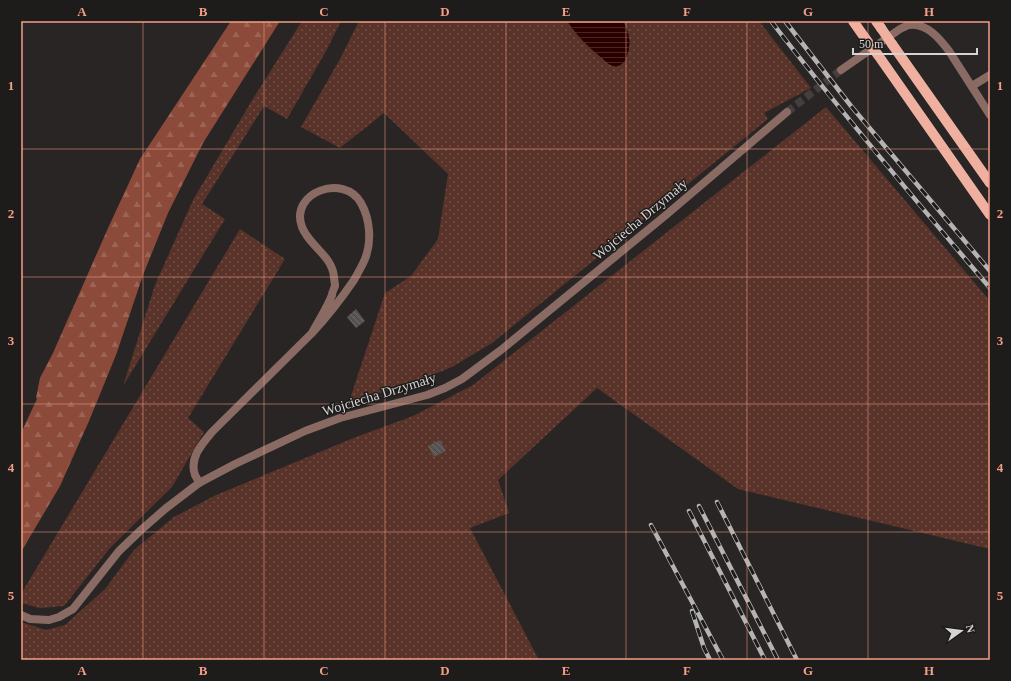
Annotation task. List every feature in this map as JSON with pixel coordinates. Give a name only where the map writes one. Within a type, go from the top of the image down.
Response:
[{"type":"main road","points":[[853,21],[990,215]]},
{"type":"main road","points":[[878,25],[990,183]]},
{"type":"street","points":[[841,70],[900,29],[916,25],[926,28],[942,42],[990,115]]},
{"type":"street","points":[[972,86],[990,75]]},
{"type":"street","name":"Wojciecha Drzymały","points":[[21,615],[30,619],[49,620],[59,618],[73,609],[119,552],[141,530],[165,509],[199,483],[235,464],[305,431],[340,418],[427,395],[462,379],[501,350],[666,215],[787,112]]},
{"type":"street","points":[[199,483],[193,466],[195,455],[201,445],[212,432],[312,332],[328,316],[344,296],[366,258],[369,243],[369,230],[366,214],[360,201],[350,192],[337,188],[322,189],[312,195],[304,202],[300,215],[302,227],[310,240],[325,256],[333,270],[334,275],[335,286],[328,306],[312,332]]},
{"type":"shaded area","points":[[302,21],[341,21],[326,51],[287,119],[264,106],[202,204],[225,219],[123,386],[155,285],[193,200],[251,102]]},
{"type":"shaded area","points":[[359,21],[567,21],[572,28],[624,63],[630,42],[626,26],[623,21],[759,21],[811,88],[764,113],[768,119],[492,343],[452,367],[418,381],[349,402],[385,293],[411,276],[438,239],[448,174],[384,113],[340,148],[301,127],[340,59]]},
{"type":"shaded area","points":[[567,21],[623,21],[629,38],[627,57],[621,65],[613,66],[609,64],[584,42]]},
{"type":"shaded area","points":[[826,107],[990,301],[990,549],[738,489],[597,388],[498,480],[509,513],[470,528],[539,660],[21,660],[21,622],[46,630],[65,625],[105,589],[134,550],[174,517],[216,495],[356,437],[413,416],[473,385]]},
{"type":"shaded area","points":[[240,229],[285,259],[188,418],[204,432],[172,487],[110,548],[64,606],[40,608],[21,603],[21,594]]},
{"type":"green space","points":[[231,21],[280,21],[203,143],[168,213],[143,275],[116,355],[89,421],[60,486],[21,552],[21,433],[37,399],[40,378],[53,353],[140,159]]},
{"type":"building","points":[[356,309],[365,321],[356,328],[347,317]]},
{"type":"building","points":[[440,440],[446,451],[434,457],[428,446]]},
{"type":"tunnel","points":[[787,112],[841,70]]},
{"type":"railway","points":[[771,21],[824,89],[990,288]]},
{"type":"railway","points":[[785,21],[851,106],[990,271]]},
{"type":"railway","points":[[717,502],[797,660]]},
{"type":"railway","points":[[699,506],[778,660]]},
{"type":"railway","points":[[689,511],[765,660]]},
{"type":"railway","points":[[651,525],[723,660]]},
{"type":"railway","points":[[692,611],[704,648],[710,660]]}]
